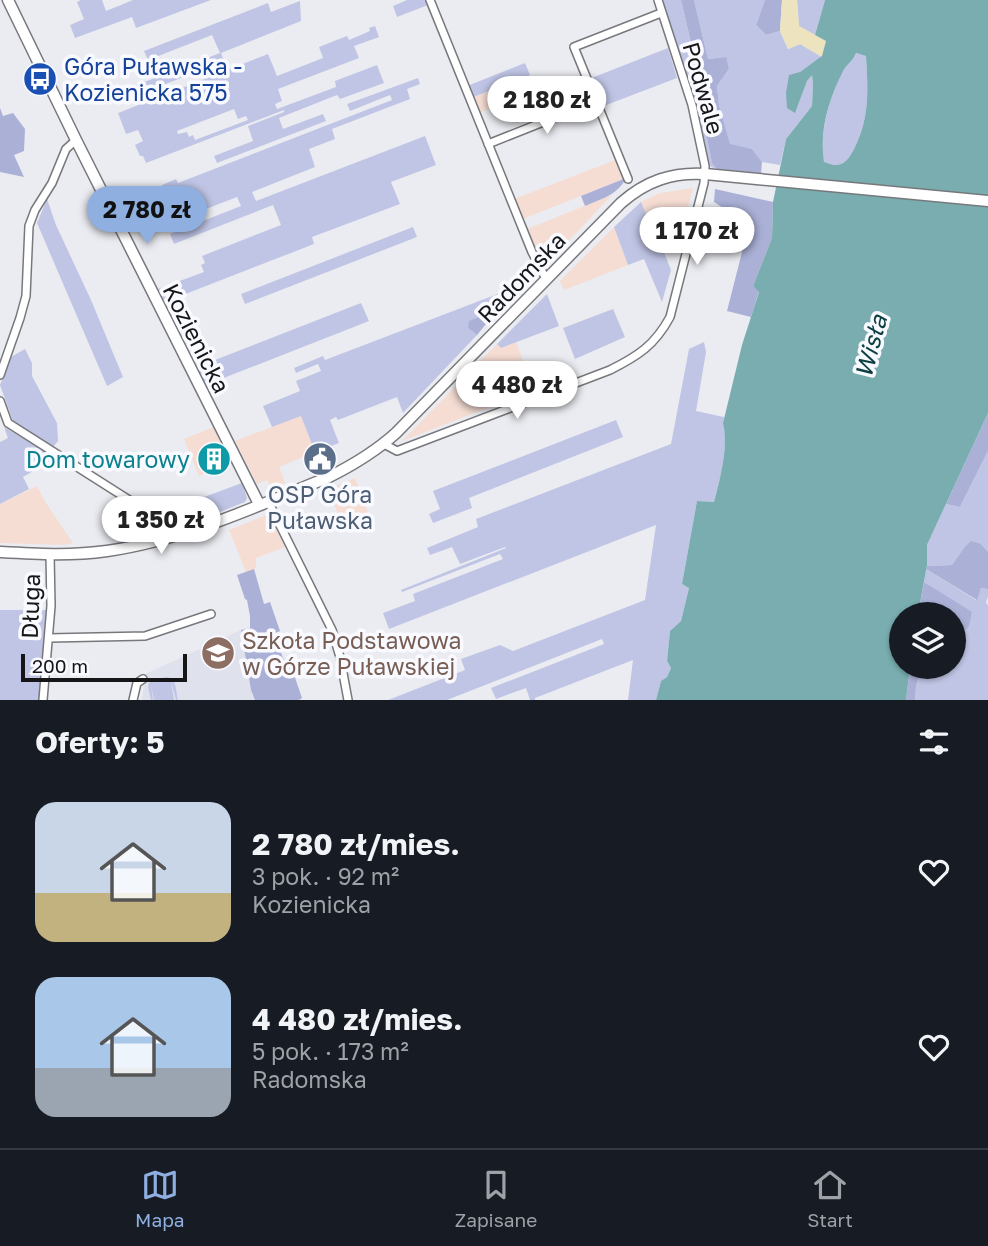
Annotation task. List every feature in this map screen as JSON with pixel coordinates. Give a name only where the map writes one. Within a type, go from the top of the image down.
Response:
[{"type":"main road","name":"Kozienicka","points":[[8,0],[76,140],[264,502]]},
{"type":"main road","name":"Radomska","points":[[0,552],[50,554],[106,551],[142,545],[173,537],[329,477],[350,466],[384,444],[621,203],[651,182],[692,173],[988,201]]},
{"type":"street","points":[[430,0],[546,279]]},
{"type":"street","name":"Podwale","points":[[658,0],[692,105],[705,174]]},
{"type":"street","points":[[628,178],[574,47],[661,13]]},
{"type":"street","points":[[488,144],[597,102]]},
{"type":"street","points":[[1,372],[26,296],[29,226],[66,149],[76,140]]},
{"type":"street","points":[[384,444],[397,451],[610,370],[646,349],[662,332],[670,317],[705,174]]},
{"type":"street","points":[[0,401],[8,423],[148,512],[169,527],[173,537]]},
{"type":"street","points":[[264,502],[332,629],[348,700]]},
{"type":"street","name":"Długa","points":[[43,700],[51,606],[50,554]]},
{"type":"street","points":[[49,638],[145,636],[211,614]]},
{"type":"street","points":[[133,700],[135,687],[144,679]]},
{"type":"shaded area","points":[[102,0],[106,11],[133,0],[211,0],[136,28],[132,17],[75,38],[70,25],[84,19],[77,2]]},
{"type":"shaded area","points":[[407,0],[426,0],[428,5],[397,17],[393,6]]},
{"type":"shaded area","points":[[660,0],[681,0],[699,77],[700,103],[712,162],[717,169],[711,167],[708,162],[697,114]]},
{"type":"shaded area","points":[[681,0],[694,0],[708,59],[726,57],[729,69],[717,86],[719,105],[730,144],[752,149],[762,162],[761,173],[717,169],[712,163],[700,103],[699,77]]},
{"type":"shaded area","points":[[694,0],[765,0],[756,25],[766,35],[780,31],[788,49],[800,44],[822,57],[800,72],[795,112],[812,74],[812,106],[786,139],[780,165],[762,162],[752,149],[730,145],[719,105],[717,86],[729,69],[725,57],[708,59]]},
{"type":"shaded area","points":[[765,0],[782,0],[780,31],[766,35],[756,25]]},
{"type":"shaded area","points":[[797,0],[825,0],[815,35],[799,26]]},
{"type":"shaded area","points":[[300,1],[301,21],[221,53],[224,61],[138,95],[134,86],[220,53],[212,35],[148,60],[144,51],[268,3],[271,12]]},
{"type":"shaded area","points":[[375,26],[379,37],[354,46],[359,58],[278,89],[282,101],[275,104],[277,109],[336,87],[335,81],[377,65],[384,83],[340,99],[337,95],[279,118],[283,129],[323,114],[326,121],[217,163],[214,156],[253,141],[248,126],[284,110],[146,163],[135,145],[143,141],[138,130],[126,134],[118,113],[268,54],[277,76],[323,58],[319,47],[347,36],[349,40],[370,31],[369,28]],"holes":[[[234,109],[238,119],[246,116],[248,120],[195,140],[193,135],[189,137],[187,132],[178,134],[177,131]]]},
{"type":"shaded area","points":[[668,48],[677,78],[601,107],[589,79]]},
{"type":"shaded area","points":[[856,53],[866,56],[867,92],[863,126],[848,158],[842,164],[830,165],[824,163],[823,151],[826,115],[843,70]]},
{"type":"shaded area","points":[[525,63],[530,75],[471,98],[467,86]]},
{"type":"shaded area","points":[[529,76],[535,91],[478,113],[471,98]]},
{"type":"shaded area","points":[[418,78],[420,84],[407,89],[410,99],[332,129],[335,139],[309,149],[315,167],[252,192],[256,201],[425,136],[436,165],[391,182],[400,204],[312,237],[314,244],[165,302],[158,289],[204,272],[201,265],[205,263],[202,256],[281,225],[273,205],[174,244],[170,234],[241,206],[237,197],[152,230],[144,212],[169,203],[162,185],[176,179],[178,183],[392,100],[390,95],[350,111],[347,104]]},
{"type":"shaded area","points":[[0,108],[3,116],[13,113],[25,129],[24,151],[14,155],[24,177],[0,172]]},
{"type":"shaded area","points":[[618,159],[626,178],[523,219],[514,199]]},
{"type":"shaded area","points":[[626,178],[614,192],[585,206],[581,196]]},
{"type":"shaded area","points":[[693,188],[680,237],[658,243],[641,202],[660,193]]},
{"type":"shaded area","points":[[715,189],[773,202],[772,238],[753,286],[759,291],[751,317],[727,311],[751,217],[728,211],[714,202]]},
{"type":"shaded area","points":[[612,195],[543,268],[527,229]]},
{"type":"shaded area","points":[[47,199],[123,377],[107,386],[37,223]]},
{"type":"shaded area","points":[[641,202],[671,270],[662,302],[644,259],[628,265],[614,227]]},
{"type":"shaded area","points":[[413,227],[417,237],[245,304],[241,294]]},
{"type":"shaded area","points":[[614,227],[628,265],[564,290],[560,281]]},
{"type":"shaded area","points":[[521,285],[518,292],[495,313],[487,314],[468,328],[477,335],[403,413],[397,397],[338,420],[336,417],[330,420],[339,443],[315,452],[301,416],[272,427],[263,406],[300,391],[296,381],[321,371],[318,364],[296,373],[294,368],[323,356],[325,360]]},
{"type":"shaded area","points":[[547,294],[559,326],[501,348],[497,344]]},
{"type":"shaded area","points":[[361,303],[369,321],[206,385],[197,367]]},
{"type":"shaded area","points":[[613,309],[625,337],[575,359],[563,328]]},
{"type":"shaded area","points":[[495,313],[477,335],[468,328],[469,321]]},
{"type":"shaded area","points":[[516,342],[534,390],[402,441],[497,344],[501,348]]},
{"type":"shaded area","points":[[704,342],[706,352],[696,411],[724,417],[724,459],[714,502],[697,501],[682,584],[689,588],[681,621],[670,631],[667,661],[671,668],[667,677],[661,681],[656,700],[628,700],[633,660],[535,700],[530,700],[526,688],[496,699],[491,688],[604,644],[602,639],[447,700],[388,700],[465,670],[461,659],[500,645],[513,651],[645,600],[656,525],[389,629],[383,613],[415,601],[413,594],[503,559],[500,554],[402,592],[401,590],[506,548],[460,564],[452,547],[430,555],[427,548],[478,527],[476,519],[671,444],[689,349]]},
{"type":"shaded area","points":[[25,349],[32,363],[32,376],[57,423],[58,441],[53,447],[13,421],[0,385],[11,357]]},
{"type":"shaded area","points":[[988,413],[988,451],[960,507],[946,504]]},
{"type":"shaded area","points":[[301,416],[315,452],[279,467],[285,483],[271,488],[267,480],[257,484],[235,441]]},
{"type":"shaded area","points":[[616,420],[623,437],[469,498],[472,508],[433,523],[429,514],[440,509],[433,491]]},
{"type":"shaded area","points":[[4,427],[56,458],[23,477],[29,489],[0,504],[0,442],[8,438]]},
{"type":"shaded area","points":[[214,427],[232,462],[199,476],[184,439]]},
{"type":"shaded area","points":[[988,451],[988,552],[981,544],[963,549],[952,565],[927,566],[927,545],[946,504],[960,507]]},
{"type":"shaded area","points":[[355,478],[369,515],[342,526],[329,489]]},
{"type":"shaded area","points":[[242,483],[247,498],[245,502],[202,519],[196,500]]},
{"type":"shaded area","points":[[37,486],[73,543],[0,543],[0,504]]},
{"type":"shaded area","points":[[269,514],[285,547],[256,558],[256,568],[246,572],[229,530]]},
{"type":"shaded area","points":[[971,541],[981,544],[988,552],[988,589],[981,588],[977,600],[926,569],[927,566],[952,565]]},
{"type":"shaded area","points":[[254,569],[264,604],[270,602],[280,631],[274,634],[283,658],[291,666],[302,698],[299,700],[255,700],[251,690],[241,630],[250,628],[250,616],[237,575]]},
{"type":"shaded area","points":[[926,569],[976,600],[981,588],[988,589],[988,700],[915,700],[918,679],[966,679],[966,623],[972,613],[966,609],[966,602],[955,602],[924,582]]},
{"type":"shaded area","points":[[924,582],[956,602],[920,602]]},
{"type":"shaded area","points":[[966,608],[972,612],[966,629]]},
{"type":"shaded area","points":[[0,610],[46,610],[39,700],[0,700]]},
{"type":"shaded area","name":"Szkoła Podstawowa w Górze Puławskiej","points":[[241,630],[255,700],[142,700],[143,675]]},
{"type":"shaded area","points":[[167,677],[174,683],[178,700],[171,681],[174,700],[154,700],[151,685],[151,700],[149,683]]},
{"type":"shaded area","points":[[909,679],[918,679],[915,700],[906,700]]},
{"type":"sand","points":[[782,0],[797,0],[799,26],[826,41],[822,57],[800,44],[788,49],[780,31]]},
{"type":"water","name":"Wisła","points":[[825,0],[988,0],[988,413],[927,545],[927,565],[920,602],[889,602],[889,679],[909,679],[906,700],[656,700],[661,681],[667,677],[671,668],[667,661],[670,631],[681,621],[689,588],[682,584],[697,501],[714,502],[719,483],[724,452],[723,423],[742,345],[759,292],[753,286],[772,238],[773,202],[786,139],[812,106],[812,75],[807,81],[795,113],[787,108],[789,75],[800,72],[822,56],[826,41],[815,35]],"holes":[[[856,53],[866,56],[863,126],[851,154],[842,164],[824,162],[824,127],[833,93],[843,71]]]},
{"type":"place","name":"Góra Puławska - Kozienicka 575","points":[[40,79]]},
{"type":"place","name":"Dom towarowy","points":[[214,459]]},
{"type":"place","name":"OSP Góra Puławska","points":[[320,459]]},
{"type":"place","name":"Szkoła Podstawowa w Górze Puławskiej","points":[[218,653]]}]
